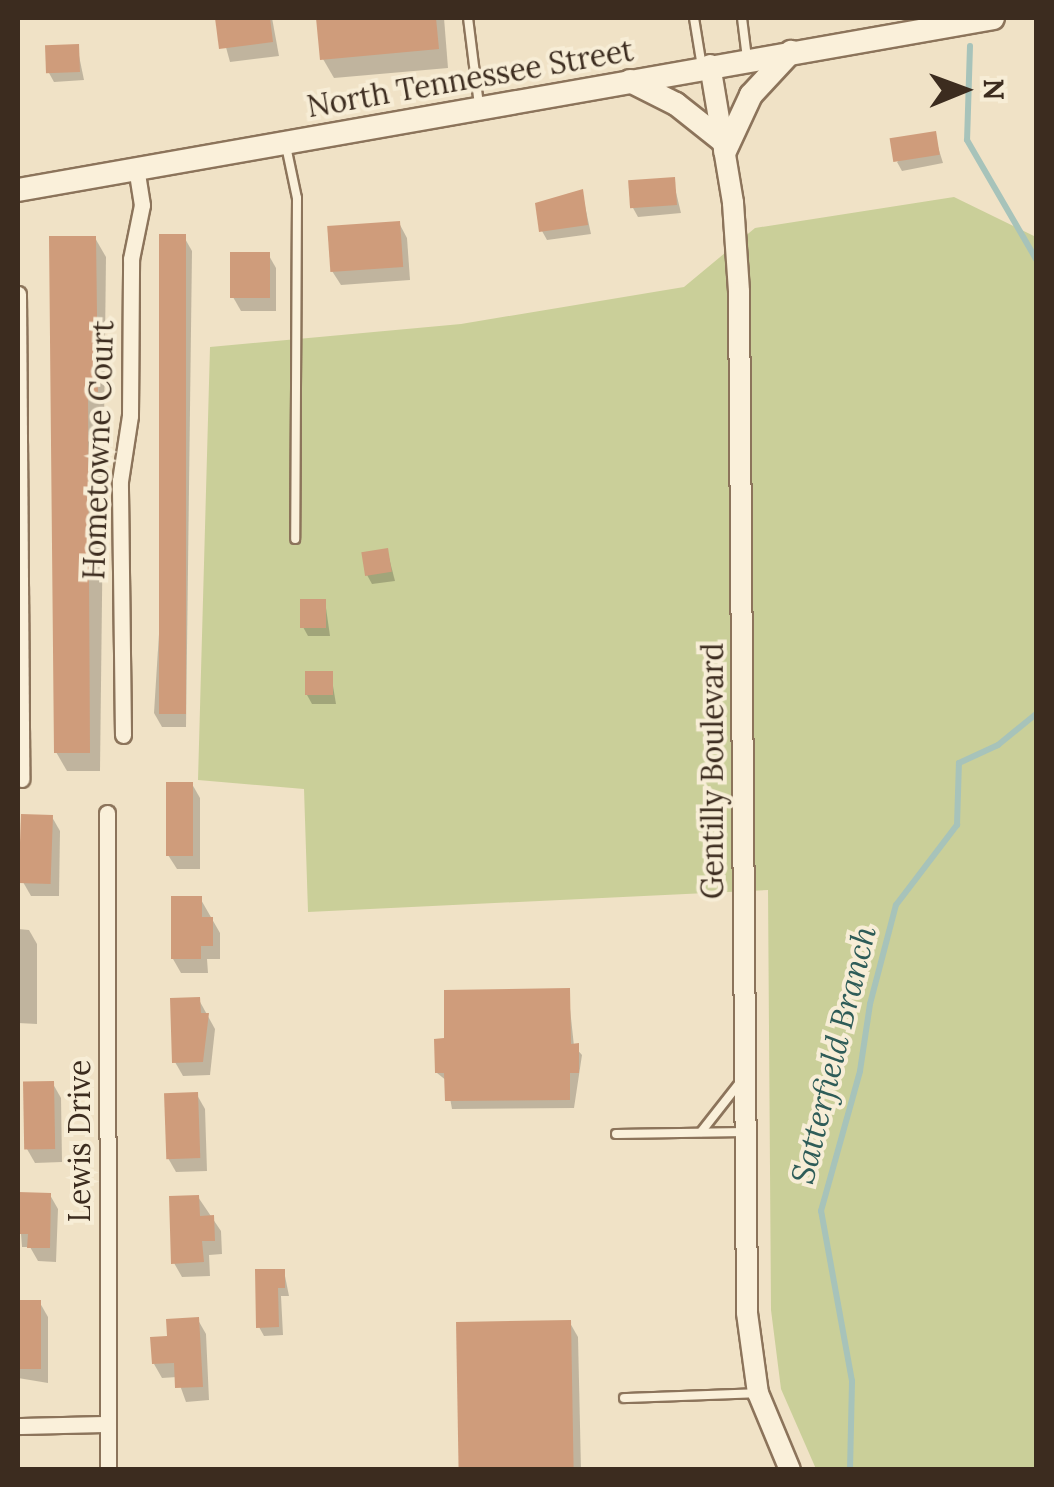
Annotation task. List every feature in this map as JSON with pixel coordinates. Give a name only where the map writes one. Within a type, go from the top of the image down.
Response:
[{"type":"main road","name":"North Tennessee Street","points":[[18,190],[791,52],[928,23],[993,18]]},
{"type":"main road","points":[[627,80],[676,104],[724,147],[751,95],[791,52]]},
{"type":"street","name":"Gentilly Boulevard","points":[[706,66],[724,147],[739,292],[747,1313],[758,1392],[790,1470]]},
{"type":"street","name":"Hometowne Court","points":[[123,735],[120,482],[130,416],[130,259],[142,205],[136,168]]},
{"type":"street","points":[[18,294],[21,779]]},
{"type":"street","name":"Lewis Drive","points":[[106,813],[108,1470]]},
{"type":"street","points":[[18,1426],[107,1424]]},
{"type":"lane","points":[[468,18],[479,106]]},
{"type":"lane","points":[[694,18],[706,66]]},
{"type":"lane","points":[[742,18],[747,59]]},
{"type":"lane","points":[[285,142],[297,198],[291,438],[296,539]]},
{"type":"lane","points":[[700,1133],[744,1072]]},
{"type":"lane","points":[[616,1134],[744,1132]]},
{"type":"lane","points":[[624,1398],[758,1392]]},
{"type":"green space","points":[[954,197],[1036,237],[1036,1469],[816,1469],[781,1389],[771,1310],[768,890],[308,912],[304,789],[198,780],[210,347],[461,324],[684,287],[755,228]]},
{"type":"building","points":[[215,18],[270,18],[273,42],[219,49]]},
{"type":"building","points":[[316,18],[436,18],[439,49],[320,60]]},
{"type":"building","points":[[79,44],[80,72],[46,73],[45,45]]},
{"type":"building","points":[[936,131],[940,155],[893,162],[890,138]]},
{"type":"building","points":[[675,177],[677,205],[630,208],[628,180]]},
{"type":"building","points":[[583,189],[588,225],[539,232],[535,203]]},
{"type":"building","points":[[400,221],[403,267],[330,272],[327,226]]},
{"type":"building","points":[[159,234],[186,234],[186,714],[159,714]]},
{"type":"building","points":[[49,236],[96,236],[98,392],[88,392],[90,753],[54,753]]},
{"type":"building","points":[[230,252],[270,252],[270,298],[230,298]]},
{"type":"building","points":[[388,548],[392,572],[365,576],[361,552]]},
{"type":"building","points":[[300,599],[326,599],[326,628],[300,628]]},
{"type":"building","points":[[305,671],[333,671],[333,695],[305,695]]},
{"type":"building","points":[[166,782],[193,782],[193,856],[166,856]]},
{"type":"building","points":[[21,814],[53,815],[51,884],[19,883]]},
{"type":"building","points":[[171,896],[202,896],[202,917],[213,917],[213,946],[201,946],[201,959],[171,959]]},
{"type":"building","points":[[570,988],[571,1044],[579,1043],[579,1073],[570,1073],[570,1100],[445,1101],[444,1073],[435,1073],[434,1039],[444,1038],[444,990]]},
{"type":"building","points":[[200,997],[201,1013],[209,1013],[203,1062],[172,1063],[170,998]]},
{"type":"building","points":[[54,1081],[55,1149],[24,1150],[23,1082]]},
{"type":"building","points":[[198,1092],[200,1158],[166,1159],[164,1093]]},
{"type":"building","points":[[18,1192],[51,1193],[50,1248],[27,1248],[28,1234],[18,1234]]},
{"type":"building","points":[[199,1195],[200,1216],[214,1215],[215,1241],[202,1241],[204,1262],[171,1264],[169,1196]]},
{"type":"building","points":[[255,1269],[285,1269],[285,1288],[278,1288],[279,1327],[256,1328]]},
{"type":"building","points":[[18,1300],[41,1300],[41,1369],[18,1369]]},
{"type":"building","points":[[199,1317],[203,1387],[175,1388],[174,1363],[152,1364],[150,1337],[167,1336],[166,1319]]},
{"type":"building","points":[[571,1320],[574,1470],[459,1470],[456,1322]]},
{"type":"waterway","name":"Satterfield Branch","points":[[970,46],[967,140],[1036,259]]},
{"type":"waterway","name":"Satterfield Branch","points":[[850,1470],[852,1381],[821,1211],[860,1071],[870,1004],[896,905],[957,825],[959,763],[998,745],[1036,714]]}]
